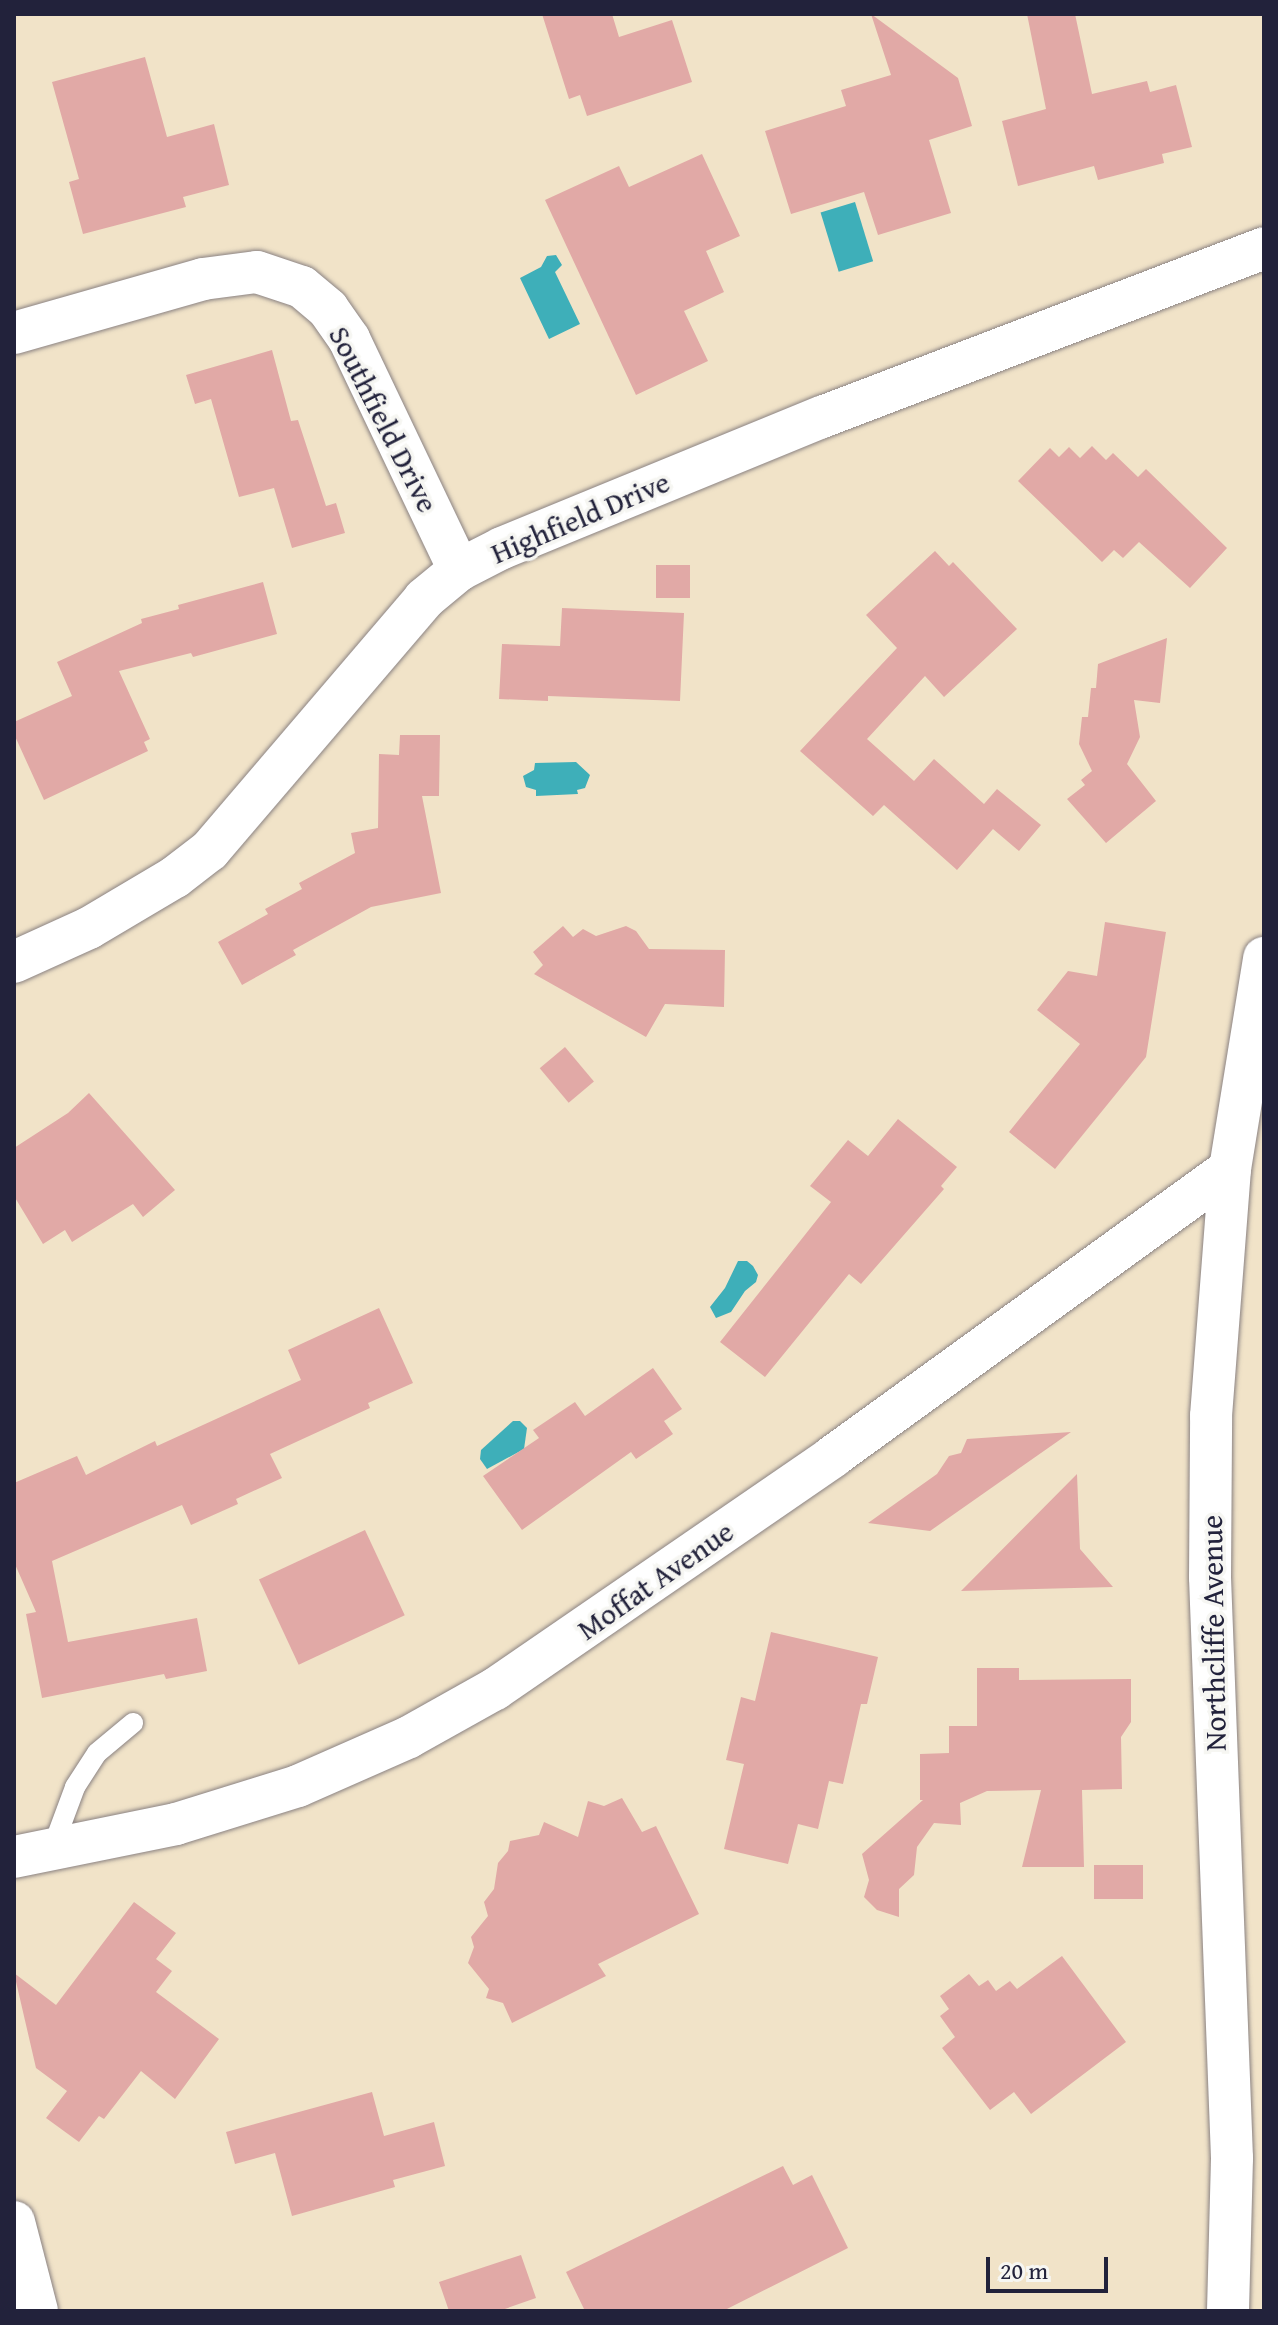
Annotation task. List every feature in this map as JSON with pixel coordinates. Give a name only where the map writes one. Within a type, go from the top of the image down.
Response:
[{"type":"street","name":"Highfield Drive","points":[[14,962],[89,928],[175,877],[210,850],[424,599],[459,570],[502,548],[822,417],[1264,248]]},
{"type":"street","name":"Southfield Drive","points":[[14,333],[203,279],[257,272],[302,287],[328,309],[349,339],[459,570]]},
{"type":"street","name":"Northcliffe Avenue","points":[[1228,2311],[1232,2158],[1210,1509],[1211,1416],[1230,1169],[1264,958]]},
{"type":"street","name":"Moffat Avenue","points":[[33,1853],[176,1824],[298,1786],[409,1737],[495,1689],[832,1457],[1230,1169]]},
{"type":"street","points":[[14,2222],[37,2311]]},
{"type":"lane","points":[[33,1853],[97,1753],[133,1723]]},
{"type":"water","points":[[855,202],[873,261],[839,272],[821,213]]},
{"type":"water","points":[[556,255],[562,265],[555,272],[580,324],[549,339],[520,278],[541,267],[547,256]]},
{"type":"water","points":[[576,762],[590,775],[585,788],[577,790],[578,794],[536,796],[536,790],[526,787],[523,776],[534,770],[535,763]]},
{"type":"water","points":[[738,1261],[747,1261],[753,1266],[758,1275],[756,1282],[745,1291],[731,1312],[716,1318],[710,1307],[725,1288]]},
{"type":"water","points":[[513,1421],[520,1421],[527,1428],[524,1449],[487,1469],[480,1459],[481,1450]]},
{"type":"building","points":[[542,14],[612,14],[619,37],[672,20],[692,82],[587,116],[580,95],[569,99]]},
{"type":"building","points":[[871,14],[958,78],[972,126],[929,140],[951,213],[878,235],[864,192],[791,214],[765,131],[846,106],[841,90],[891,75]]},
{"type":"building","points":[[1027,14],[1075,14],[1092,94],[1147,81],[1150,92],[1176,85],[1192,147],[1162,154],[1164,163],[1098,180],[1094,166],[1018,186],[1002,121],[1046,109]]},
{"type":"building","points":[[145,57],[167,137],[214,124],[229,185],[183,197],[186,207],[83,234],[69,182],[79,179],[52,82]]},
{"type":"building","points":[[702,154],[740,236],[706,251],[724,292],[684,311],[708,361],[636,395],[545,200],[619,166],[629,187]]},
{"type":"building","points":[[272,350],[291,421],[298,420],[326,506],[336,503],[345,533],[292,548],[274,488],[239,497],[211,399],[195,404],[186,375]]},
{"type":"building","points":[[1092,446],[1106,460],[1113,453],[1138,477],[1146,469],[1227,548],[1190,588],[1139,542],[1123,558],[1114,550],[1102,562],[1018,481],[1050,448],[1059,457],[1069,447],[1080,458]]},
{"type":"building","points":[[935,551],[949,566],[953,562],[1017,629],[944,697],[925,676],[867,739],[914,781],[934,759],[984,804],[997,789],[1041,825],[1019,851],[993,829],[957,870],[884,805],[873,816],[800,751],[897,648],[866,615]]},
{"type":"building","points":[[656,565],[690,565],[690,598],[656,598]]},
{"type":"building","points":[[263,582],[277,634],[193,657],[191,653],[119,671],[150,739],[144,742],[148,751],[44,800],[14,734],[14,722],[72,696],[57,662],[142,623],[141,619],[179,609],[178,605]]},
{"type":"building","points":[[562,608],[684,613],[680,701],[548,696],[548,701],[499,699],[502,644],[560,646]]},
{"type":"building","points":[[1167,638],[1160,703],[1134,700],[1140,737],[1127,764],[1156,801],[1106,843],[1067,799],[1085,785],[1081,780],[1092,771],[1079,744],[1082,717],[1088,717],[1091,688],[1096,688],[1098,664]]},
{"type":"building","points":[[400,735],[440,735],[439,796],[422,796],[441,893],[371,907],[293,950],[296,955],[242,985],[218,942],[268,914],[265,909],[302,889],[299,883],[355,853],[351,833],[378,828],[379,754],[399,755]]},
{"type":"building","points":[[1105,922],[1166,932],[1146,1057],[1055,1169],[1009,1132],[1080,1044],[1037,1010],[1068,971],[1097,976]]},
{"type":"building","points":[[563,926],[573,937],[583,929],[596,936],[626,926],[636,931],[649,949],[725,950],[724,1007],[665,1004],[646,1037],[534,974],[543,965],[533,952]]},
{"type":"building","points":[[565,1047],[594,1081],[569,1103],[540,1068]]},
{"type":"building","points":[[89,1093],[175,1190],[143,1217],[133,1204],[72,1242],[65,1230],[43,1244],[14,1196],[14,1148],[68,1113]]},
{"type":"building","points":[[898,1119],[957,1167],[941,1186],[944,1189],[861,1284],[849,1274],[765,1377],[720,1342],[831,1202],[810,1186],[848,1140],[868,1156]]},
{"type":"building","points":[[379,1308],[413,1383],[368,1403],[370,1408],[270,1454],[282,1478],[236,1499],[238,1504],[191,1525],[182,1505],[52,1561],[68,1642],[197,1618],[207,1671],[166,1679],[164,1674],[42,1698],[26,1614],[36,1612],[14,1562],[14,1483],[77,1456],[86,1475],[155,1441],[157,1446],[301,1380],[288,1350]]},
{"type":"building","points":[[653,1368],[682,1409],[664,1421],[673,1434],[636,1459],[631,1452],[522,1530],[483,1476],[539,1438],[533,1430],[575,1402],[585,1416]]},
{"type":"building","points":[[1071,1432],[930,1531],[868,1523],[937,1474],[949,1456],[961,1453],[967,1439]]},
{"type":"building","points":[[1077,1474],[1080,1549],[1113,1587],[961,1591]]},
{"type":"building","points":[[365,1530],[405,1615],[299,1665],[259,1579]]},
{"type":"building","points":[[771,1632],[878,1657],[867,1704],[861,1704],[843,1784],[829,1781],[818,1829],[798,1824],[788,1864],[724,1849],[744,1764],[726,1760],[741,1697],[755,1701]]},
{"type":"building","points":[[977,1668],[1019,1668],[1019,1680],[1131,1679],[1131,1722],[1121,1737],[1122,1789],[1082,1790],[1084,1867],[1022,1867],[1041,1790],[987,1791],[960,1803],[961,1825],[934,1823],[917,1847],[914,1875],[899,1889],[899,1917],[877,1910],[864,1897],[869,1880],[862,1854],[923,1800],[920,1800],[920,1754],[949,1753],[949,1726],[977,1726]]},
{"type":"building","points":[[622,1798],[642,1832],[656,1826],[699,1914],[598,1964],[606,1976],[512,2023],[503,2003],[486,1998],[489,1989],[468,1963],[474,1947],[471,1937],[488,1916],[484,1902],[494,1889],[498,1863],[508,1851],[510,1841],[539,1835],[544,1822],[578,1837],[588,1801],[604,1806]]},
{"type":"building","points":[[1094,1865],[1143,1865],[1143,1899],[1094,1899]]},
{"type":"building","points":[[134,1902],[176,1933],[156,1959],[172,1971],[156,1992],[219,2039],[175,2099],[141,2071],[104,2119],[99,2116],[79,2142],[46,2118],[67,2091],[36,2068],[14,1973],[56,2005]]},
{"type":"building","points":[[1062,1956],[1126,2042],[1031,2114],[1014,2092],[990,2110],[942,2048],[955,2037],[940,2016],[949,2009],[940,1996],[969,1974],[979,1986],[988,1980],[996,1991],[1010,1981],[1017,1989]]},
{"type":"building","points":[[372,2092],[384,2136],[434,2122],[445,2166],[393,2180],[395,2187],[292,2216],[275,2153],[235,2164],[226,2132]]},
{"type":"building","points":[[783,2166],[793,2185],[812,2175],[848,2248],[723,2311],[585,2311],[566,2272]]},
{"type":"building","points":[[521,2255],[536,2298],[499,2311],[449,2311],[439,2282]]}]
